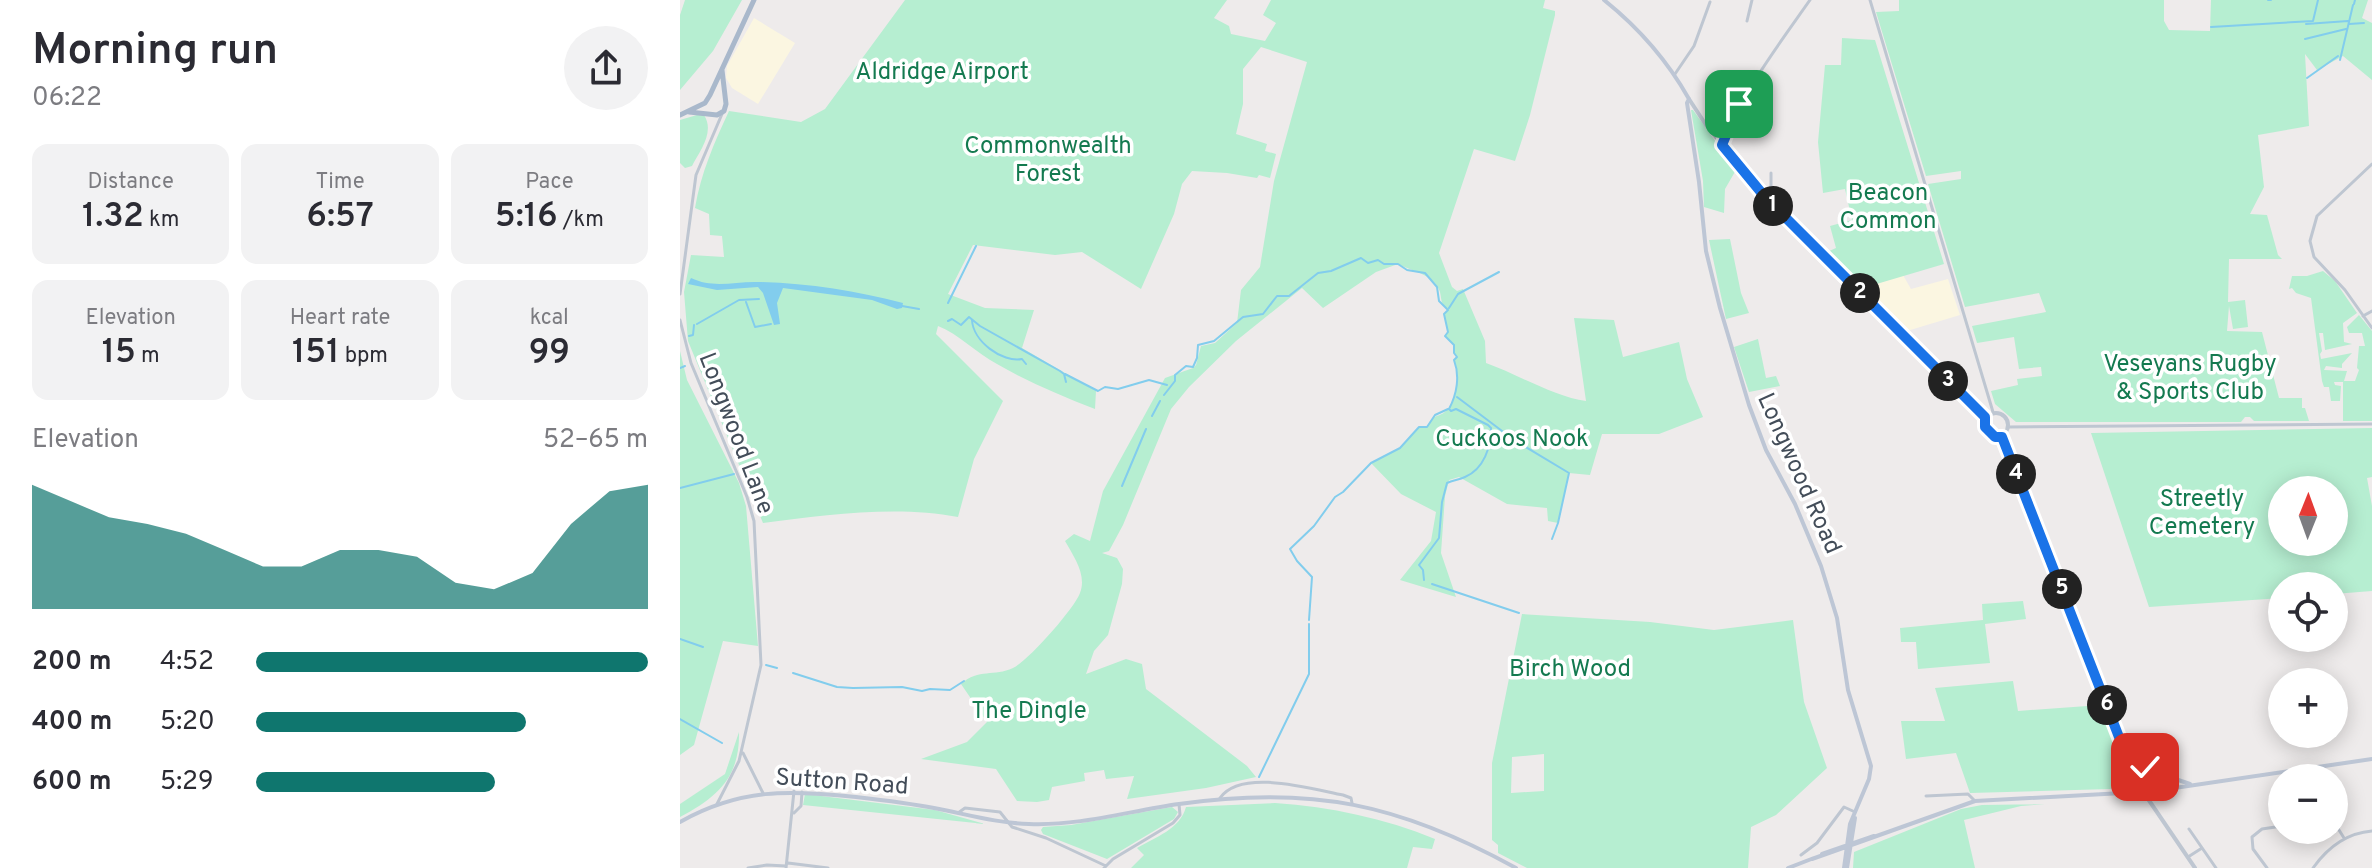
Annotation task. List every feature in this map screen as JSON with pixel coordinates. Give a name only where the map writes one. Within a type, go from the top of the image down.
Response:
[{"type":"main road","points":[[683,114],[705,103],[710,95],[754,0]]},
{"type":"main road","points":[[1604,0],[1640,31],[1675,74],[1689,99]]},
{"type":"main road","points":[[683,114],[724,111],[722,69]]},
{"type":"main road","points":[[710,95],[724,97]]},
{"type":"main road","name":"Longwood Road","points":[[1689,99],[1687,103],[1706,251],[1723,321],[1766,450],[1811,538],[1837,618],[1848,690],[1871,766],[1855,812],[1846,868]]},
{"type":"main road","points":[[705,103],[712,114]]},
{"type":"main road","points":[[1788,868],[1975,801],[2159,792],[2372,759]]},
{"type":"main road","points":[[2123,793],[2137,782],[2142,773],[2152,771],[2195,786]]},
{"type":"main road","points":[[2159,774],[2163,784],[2159,792]]},
{"type":"main road","points":[[2137,782],[2142,793]]},
{"type":"main road","name":"Sutton Road","points":[[680,822],[717,804],[763,793],[794,791],[913,804],[1039,825],[1220,798],[1281,796],[1352,803],[1384,810],[1461,839],[1516,868]]},
{"type":"street","points":[[1747,21],[1752,0]]},
{"type":"street","points":[[1722,145],[1751,83],[1810,0]]},
{"type":"street","points":[[1870,0],[1993,412]]},
{"type":"street","points":[[1675,74],[1694,46],[1710,2]]},
{"type":"street","points":[[1744,11],[1750,13]]},
{"type":"street","points":[[1689,99],[1765,197],[1985,417]]},
{"type":"street","points":[[680,294],[696,175],[724,111]]},
{"type":"street","points":[[712,114],[716,127]]},
{"type":"street","points":[[2372,164],[2317,216],[2310,237],[2314,257],[2345,290],[2372,328]]},
{"type":"street","points":[[1765,197],[1771,186],[1771,173]]},
{"type":"street","points":[[2363,316],[2372,311]]},
{"type":"street","name":"Longwood Lane","points":[[680,320],[691,363],[754,521],[761,665],[736,769],[717,804]]},
{"type":"street","points":[[1993,412],[1985,417],[1983,423],[1995,437],[2002,437]]},
{"type":"street","points":[[1993,412],[2001,415],[2008,427]]},
{"type":"street","points":[[2008,427],[2372,424]]},
{"type":"street","points":[[2002,437],[2008,427]]},
{"type":"street","points":[[2002,437],[2137,782]]},
{"type":"street","points":[[742,749],[763,793]]},
{"type":"street","points":[[2126,755],[2152,771]]},
{"type":"street","points":[[736,769],[749,767]]},
{"type":"street","name":"Sutton Road","points":[[1220,798],[1225,790],[1234,786],[1264,782],[1343,795],[1351,798],[1352,803]]},
{"type":"street","points":[[786,865],[794,791]]},
{"type":"street","points":[[792,814],[801,806],[802,792]]},
{"type":"street","points":[[2155,809],[2159,792]]},
{"type":"street","points":[[2142,793],[2195,868]]},
{"type":"street","points":[[1926,796],[1968,794],[1975,801]]},
{"type":"street","points":[[1008,822],[1012,827],[1036,834],[1105,867],[1173,823],[1180,815],[1179,803]]},
{"type":"street","points":[[1801,855],[1817,843],[1844,807],[1855,812]]},
{"type":"street","name":"Sutton Road","points":[[958,813],[965,808],[1000,812],[1008,822]]},
{"type":"street","points":[[1036,834],[1039,825]]},
{"type":"street","points":[[2267,868],[2253,849],[2252,837],[2268,828]]},
{"type":"street","points":[[2189,829],[2216,868]]},
{"type":"street","points":[[2348,837],[2372,831]]},
{"type":"street","points":[[2313,868],[2337,844]]},
{"type":"street","points":[[2188,857],[2202,848]]},
{"type":"street","points":[[748,868],[786,865],[827,868]]},
{"type":"shaded area","points":[[754,18],[795,43],[758,104],[732,88],[726,78],[727,66]]},
{"type":"shaded area","points":[[1903,275],[1911,289],[1948,279],[1960,315],[1907,331],[1864,288]]},
{"type":"green space","points":[[685,0],[742,0],[713,51],[680,90],[680,15]]},
{"type":"green space","points":[[905,0],[1227,0],[1214,18],[1229,26],[1231,34],[1265,41],[1276,23],[1263,15],[1271,0],[1545,0],[1543,8],[1555,11],[1555,15],[1515,161],[1474,149],[1439,253],[1452,287],[1457,291],[1463,289],[1485,341],[1486,363],[1549,390],[1586,401],[1574,318],[1614,320],[1623,357],[1679,342],[1687,379],[1703,417],[1659,434],[1602,434],[1590,475],[1569,473],[1558,523],[1548,521],[1547,508],[1507,504],[1459,477],[1449,480],[1441,553],[1456,597],[1400,580],[1431,541],[1436,512],[1401,494],[1371,463],[1400,448],[1419,427],[1427,427],[1432,419],[1444,413],[1454,400],[1457,372],[1454,360],[1457,357],[1454,345],[1445,336],[1448,332],[1444,314],[1448,310],[1433,281],[1398,264],[1376,272],[1323,308],[1302,288],[1236,341],[1171,409],[1123,525],[1109,551],[1102,553],[1117,558],[1123,569],[1122,584],[1108,635],[1094,651],[1086,674],[1126,659],[1142,664],[1146,689],[1247,766],[1256,777],[1206,788],[1127,799],[1134,776],[1106,779],[1104,770],[1084,773],[1085,781],[1052,787],[1049,800],[1017,801],[996,769],[921,759],[967,742],[987,722],[961,684],[980,674],[1013,668],[1039,645],[1069,610],[1080,593],[1082,580],[1065,541],[1074,534],[1090,541],[1103,491],[1165,378],[1193,368],[1201,346],[1215,343],[1237,323],[1241,290],[1260,267],[1274,181],[1307,62],[1261,47],[1243,69],[1243,104],[1236,134],[1267,144],[1265,151],[1276,154],[1270,178],[1192,171],[1182,184],[1174,214],[1141,289],[1082,252],[1055,255],[973,245],[948,294],[985,308],[1034,310],[1022,348],[1096,391],[1095,409],[1009,371],[938,326],[936,334],[1003,401],[974,459],[958,517],[886,512],[835,514],[763,523],[688,341],[684,292],[691,255],[724,257],[722,236],[710,235],[709,214],[695,208],[701,183],[729,111],[801,122],[825,109]]},
{"type":"green space","name":"Veseyans Rugby & Sports Club","points":[[1899,0],[2164,0],[2164,21],[2169,30],[2210,31],[2211,0],[2368,0],[2362,18],[2372,23],[2372,80],[2343,56],[2317,70],[2305,54],[2309,126],[2258,135],[2264,187],[2250,214],[2267,215],[2278,255],[2282,259],[2229,259],[2228,302],[2245,300],[2248,327],[2233,329],[2229,306],[2227,331],[2262,332],[2279,398],[2302,398],[2302,408],[2305,408],[2309,421],[2254,421],[2245,417],[2241,422],[2016,422],[1995,404],[1991,391],[2018,385],[2017,379],[2042,376],[2041,367],[2019,369],[2014,337],[1977,343],[1972,326],[2046,312],[2039,293],[1965,307],[1928,184],[1961,179],[1961,171],[1926,176],[1876,12],[1899,11]]},
{"type":"green space","name":"Beacon Common","points":[[1842,38],[1875,40],[1944,264],[1863,288],[1827,252],[1836,248],[1830,226],[1852,220],[1845,189],[1823,193],[1818,142],[1825,65],[1841,65]]},
{"type":"green space","points":[[1691,110],[1736,170],[1725,189],[1724,213],[1704,207],[1703,181]]},
{"type":"green space","points":[[704,115],[707,121],[707,135],[692,166],[685,168],[680,163],[680,120]]},
{"type":"green space","points":[[1730,239],[1741,293],[1749,313],[1726,319],[1709,240]]},
{"type":"green space","points":[[2323,271],[2335,281],[2357,313],[2343,323],[2344,342],[2352,344],[2325,350],[2323,333],[2319,333],[2321,359],[2352,353],[2342,368],[2326,366],[2324,370],[2347,371],[2344,381],[2355,381],[2359,370],[2359,346],[2365,346],[2362,333],[2349,333],[2347,327],[2359,315],[2372,331],[2372,421],[2343,421],[2343,382],[2334,382],[2341,386],[2340,401],[2331,401],[2329,387],[2324,387],[2322,381],[2311,298],[2289,289],[2292,276]]},
{"type":"green space","points":[[1758,339],[1766,378],[1776,376],[1780,386],[1749,392],[1734,347]]},
{"type":"green space","points":[[680,351],[687,380],[739,483],[746,506],[758,646],[723,641],[694,745],[680,755]]},
{"type":"green space","name":"Streetly Cemetery","points":[[2372,428],[2372,477],[2367,478],[2372,506],[2372,591],[2348,593],[2348,572],[2268,572],[2268,599],[2149,607],[2091,433]]},
{"type":"green space","points":[[2023,601],[2026,619],[1985,624],[1990,663],[1918,669],[1916,642],[1901,642],[1900,628],[1983,620],[1982,604]]},
{"type":"green space","name":"Birch Wood","points":[[1522,614],[1650,622],[1714,630],[1793,620],[1804,702],[1827,768],[1776,815],[1751,827],[1748,868],[1527,868],[1498,853],[1498,845],[1492,840],[1492,763]],"holes":[[[1544,754],[1544,791],[1511,793],[1512,757]]]},
{"type":"green space","points":[[2013,681],[2018,711],[2101,705],[2127,778],[2124,786],[1970,793],[1956,753],[1906,759],[1901,721],[1945,721],[1935,688]]},
{"type":"green space","points":[[739,732],[736,761],[724,784],[705,802],[680,817],[680,804],[725,774]]},
{"type":"green space","points":[[805,794],[935,810],[985,824],[803,805]]},
{"type":"green space","points":[[1275,803],[1357,815],[1435,839],[1432,849],[1413,847],[1407,868],[1131,868],[1144,855],[1137,848],[1173,827],[1186,807]]},
{"type":"green space","points":[[2045,804],[2021,806],[1964,820],[1975,868],[1853,868],[1854,852],[1961,809],[1982,805]]},
{"type":"green space","points":[[1172,807],[1178,812],[1174,819],[1107,859],[1043,834],[1041,830],[1043,827]]},
{"type":"water","points":[[691,278],[716,284],[759,282],[814,286],[903,303],[902,308],[897,309],[872,300],[783,288],[777,303],[780,324],[774,325],[758,287],[717,290],[688,284]]},
{"type":"waterway","points":[[2211,27],[2313,21],[2318,0]]},
{"type":"waterway","points":[[2354,4],[2355,0]]},
{"type":"waterway","points":[[2340,60],[2353,5]]},
{"type":"waterway","points":[[2306,24],[2348,21]]},
{"type":"waterway","points":[[2349,24],[2364,23]]},
{"type":"waterway","points":[[2305,39],[2346,29]]},
{"type":"waterway","points":[[2307,78],[2338,56]]},
{"type":"waterway","points":[[948,303],[976,246]]},
{"type":"waterway","points":[[1164,395],[1175,381],[1175,375],[1186,366],[1193,367],[1198,345],[1214,341],[1243,317],[1263,314],[1277,296],[1289,296],[1318,273],[1361,258],[1368,263],[1378,260],[1425,273],[1437,287],[1439,301],[1448,310],[1444,314],[1448,332],[1445,336],[1454,345],[1457,357],[1454,360],[1457,385],[1449,409],[1456,409],[1491,428],[1490,443],[1482,463],[1472,473],[1447,483],[1439,538],[1419,565],[1424,580]]},
{"type":"waterway","points":[[1449,308],[1458,294],[1499,272]]},
{"type":"waterway","points":[[697,324],[739,300],[759,299]]},
{"type":"waterway","points":[[746,302],[755,327],[771,324]]},
{"type":"waterway","points":[[902,306],[919,309]]},
{"type":"waterway","points":[[948,321],[952,319],[961,325],[969,317],[1060,371],[1066,382]]},
{"type":"waterway","points":[[972,320],[977,336],[990,349],[1006,358],[1022,359],[1026,364]]},
{"type":"waterway","points":[[689,336],[693,335],[694,325]]},
{"type":"waterway","points":[[680,368],[685,366]]},
{"type":"waterway","points":[[1065,374],[1098,391],[1105,387],[1118,389],[1149,380],[1167,385]]},
{"type":"waterway","points":[[1457,397],[1514,440],[1569,473],[1552,539]]},
{"type":"waterway","points":[[1152,416],[1160,401]]},
{"type":"waterway","points":[[1309,620],[1312,577],[1290,549],[1314,526],[1335,497],[1371,463],[1400,448],[1419,427],[1427,427],[1435,415],[1448,409]]},
{"type":"waterway","points":[[1122,486],[1146,429]]},
{"type":"waterway","points":[[680,488],[734,474]]},
{"type":"waterway","points":[[1432,584],[1519,613]]},
{"type":"waterway","points":[[1259,777],[1309,674],[1309,624]]},
{"type":"waterway","points":[[680,639],[703,647]]},
{"type":"waterway","points":[[766,665],[777,668]]},
{"type":"waterway","points":[[793,673],[837,687],[853,688],[950,690],[964,681]]},
{"type":"waterway","points":[[680,719],[722,743]]},
{"type":"route","points":[[1739,104],[1722,145],[1765,197],[1985,417],[1983,423],[1991,435],[2002,437],[2126,755],[2145,767]]},
{"type":"park label","name":"Aldridge Airport","points":[[942,71]]},
{"type":"park label","name":"Commonwealth Forest","points":[[1048,159]]},
{"type":"park label","name":"Cuckoos Nook","points":[[1512,438]]},
{"type":"park label","name":"The Dingle","points":[[1029,710]]}]
